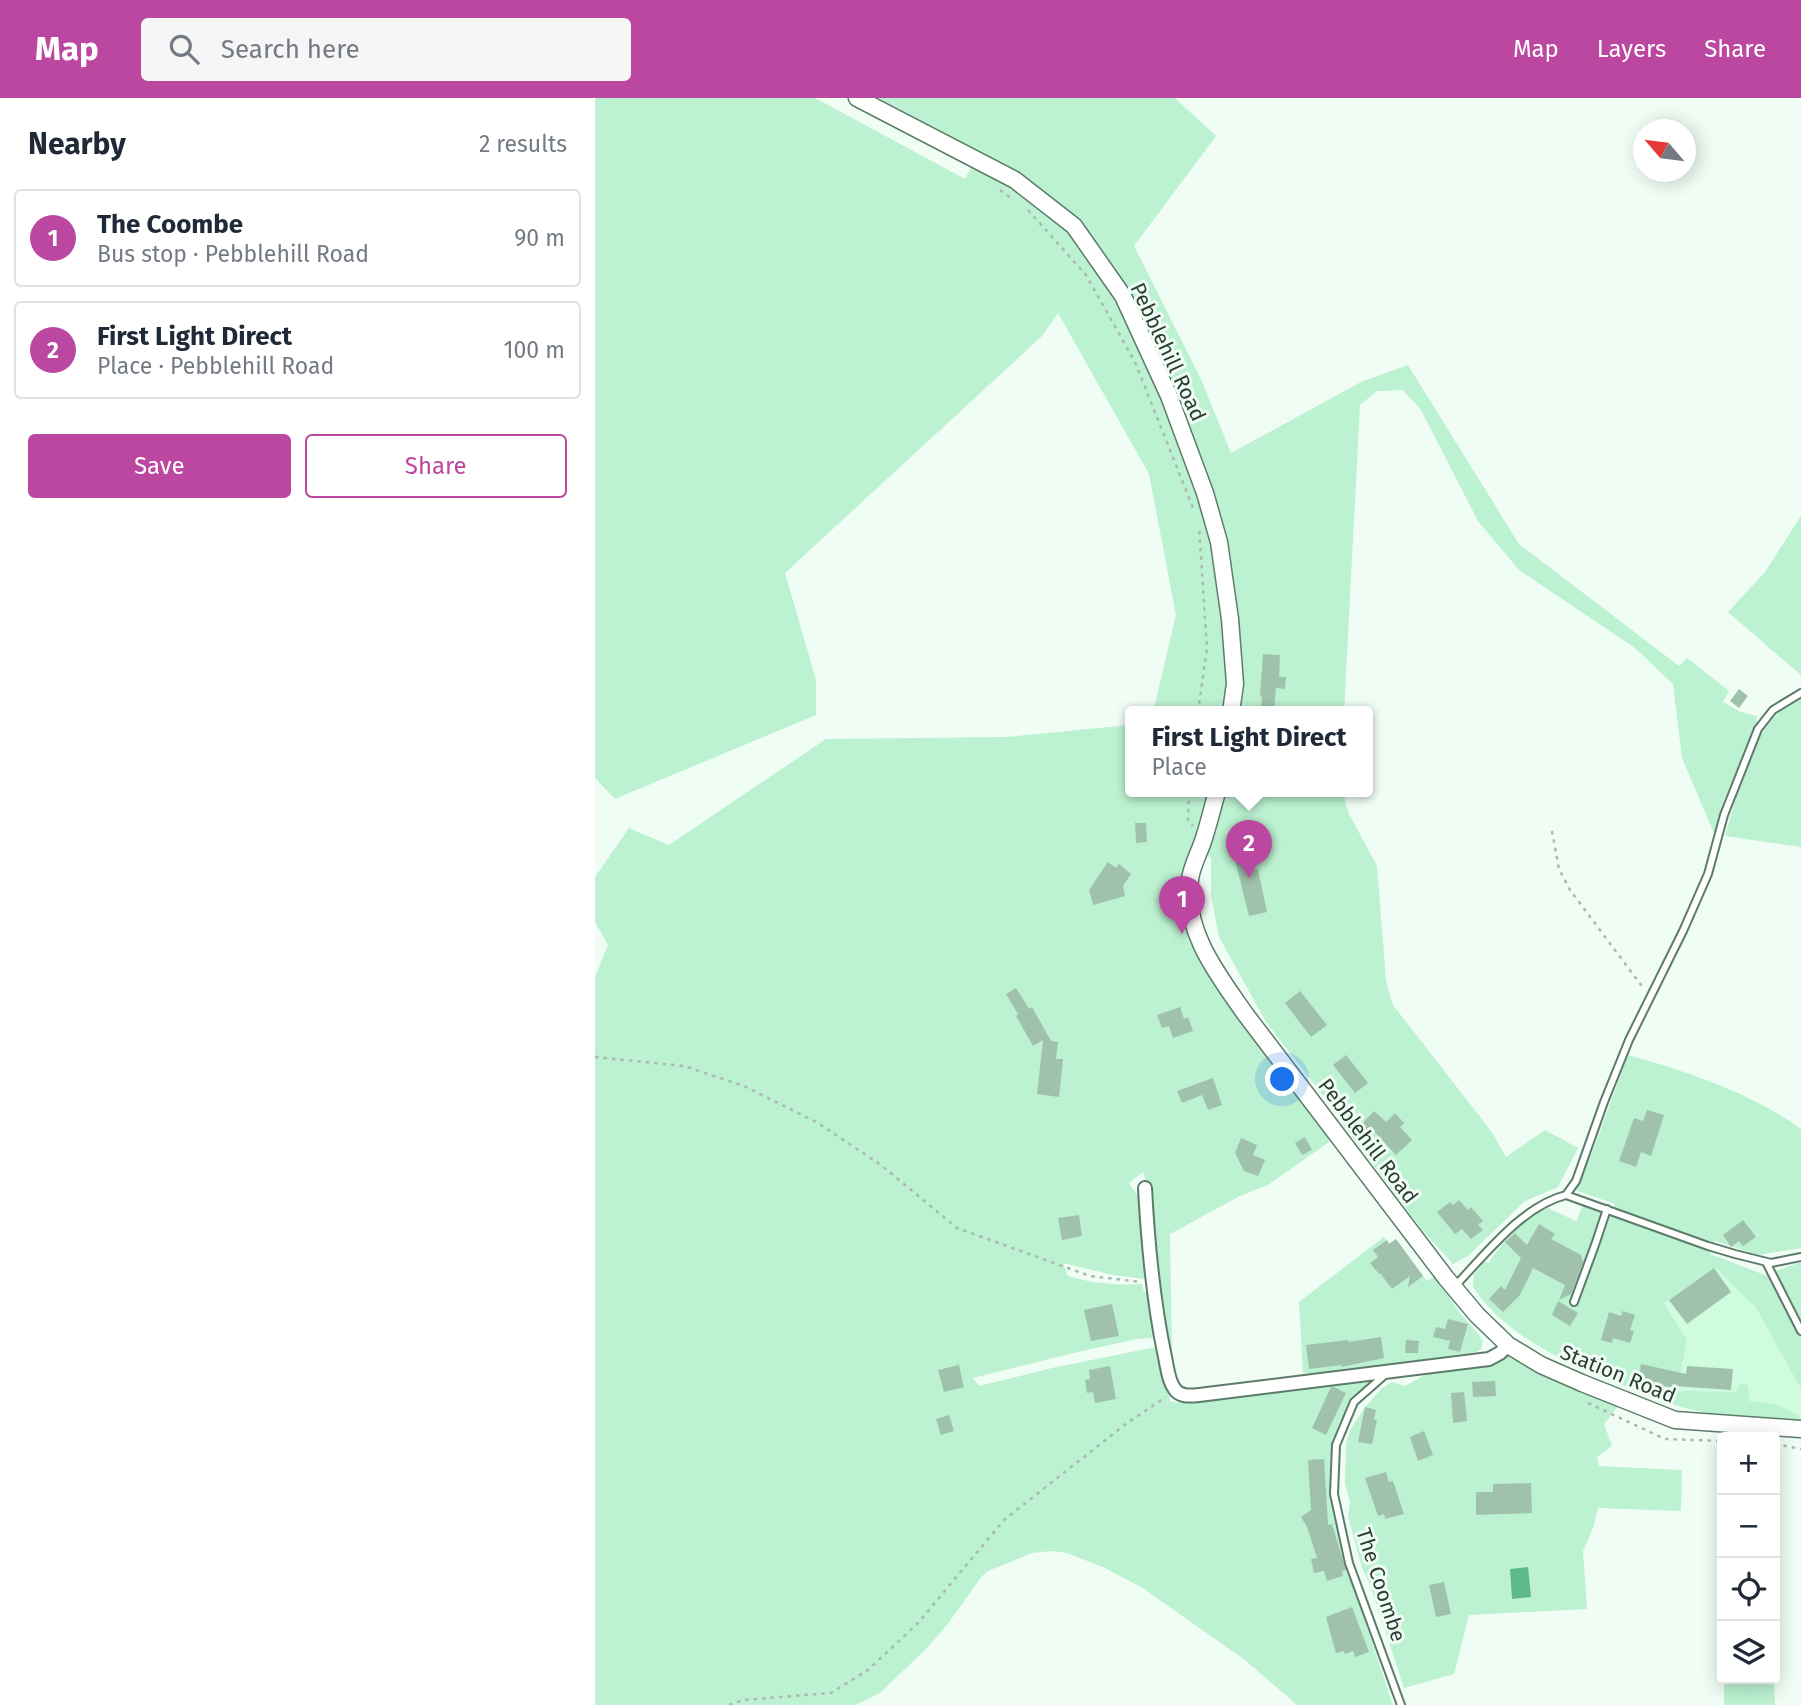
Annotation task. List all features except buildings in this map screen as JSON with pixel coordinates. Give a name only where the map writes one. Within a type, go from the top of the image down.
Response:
[{"type":"main road","name":"Pebblehill Road","points":[[857,98],[1015,180],[1074,226],[1122,296],[1170,397],[1205,493],[1219,542],[1230,619],[1235,684],[1232,706]]},
{"type":"main road","name":"Pebblehill Road","points":[[1216,797],[1190,879],[1192,923],[1199,941],[1246,1015],[1453,1288],[1508,1345]]},
{"type":"main road","name":"Station Road","points":[[1508,1345],[1541,1365],[1675,1420],[1801,1429]]},
{"type":"street","points":[[1145,1188],[1153,1283],[1162,1342],[1176,1392],[1187,1396],[1199,1395],[1489,1359],[1508,1345]]},
{"type":"lane","points":[[1566,1195],[1576,1181],[1615,1073],[1709,874],[1724,815],[1758,729],[1773,710],[1801,693]]},
{"type":"lane","points":[[1453,1288],[1485,1253],[1532,1211],[1553,1198],[1566,1195],[1708,1246],[1766,1262],[1801,1257]]},
{"type":"lane","points":[[1574,1302],[1607,1209]]},
{"type":"lane","points":[[1766,1262],[1801,1331]]},
{"type":"lane","name":"The Coombe","points":[[1391,1370],[1354,1402],[1336,1445],[1334,1494],[1349,1563],[1401,1705]]},
{"type":"path","points":[[994,186],[1015,200]]},
{"type":"path","points":[[1025,207],[1086,275],[1135,362],[1193,510]]},
{"type":"path","points":[[1198,522],[1207,648],[1199,706]]},
{"type":"path","points":[[1189,797],[1188,821],[1203,840]]},
{"type":"path","points":[[1552,831],[1559,869],[1570,890],[1650,997]]},
{"type":"path","points":[[595,1057],[684,1066],[744,1086],[818,1123],[881,1165],[957,1228],[1090,1276],[1153,1283]]},
{"type":"path","points":[[729,1705],[743,1700],[831,1693],[868,1671],[918,1623],[1004,1520],[1127,1423],[1176,1392]]},
{"type":"path","points":[[1780,1445],[1801,1449]]},
{"type":"shaded area","points":[[595,98],[815,98],[965,179],[979,152],[874,98],[1175,98],[1216,136],[1134,246],[1201,379],[1231,453],[1363,381],[1408,365],[1519,544],[1679,666],[1687,658],[1729,691],[1723,702],[1741,712],[1757,716],[1756,726],[1724,800],[1714,833],[1682,758],[1673,684],[1635,648],[1519,570],[1478,521],[1421,410],[1403,390],[1377,391],[1360,405],[1344,706],[1154,706],[1176,615],[1149,474],[1058,313],[1042,336],[785,573],[816,680],[816,715],[615,799],[595,778]]},
{"type":"shaded area","points":[[1801,516],[1801,675],[1728,612],[1765,572]]},
{"type":"shaded area","points":[[1801,698],[1801,847],[1725,836],[1737,794],[1759,736],[1781,709]]},
{"type":"shaded area","points":[[1125,725],[1125,797],[1344,797],[1348,812],[1377,866],[1386,981],[1393,1005],[1491,1131],[1506,1157],[1545,1130],[1578,1148],[1558,1187],[1525,1201],[1468,1256],[1453,1264],[1423,1231],[1266,1022],[1219,937],[1211,895],[1211,857],[1192,853],[1184,903],[1187,925],[1197,952],[1326,1130],[1329,1142],[1268,1185],[1240,1196],[1170,1234],[1172,1358],[1157,1280],[1151,1197],[1143,1172],[1129,1183],[1140,1199],[1145,1279],[1113,1275],[1063,1263],[1068,1276],[1123,1285],[1142,1284],[1144,1292],[1152,1295],[1157,1335],[973,1378],[979,1386],[1156,1347],[1170,1401],[1178,1403],[1364,1378],[1370,1383],[1353,1397],[1339,1423],[1331,1450],[1331,1490],[1353,1586],[1393,1705],[1297,1705],[1245,1660],[1141,1587],[1103,1567],[1067,1553],[1052,1551],[1032,1553],[988,1571],[928,1647],[880,1693],[855,1705],[595,1705],[595,977],[608,945],[595,922],[595,877],[629,828],[669,845],[826,739],[1007,737]]},
{"type":"shaded area","points":[[1628,1055],[1696,1076],[1740,1094],[1801,1129],[1801,1248],[1759,1255],[1715,1241],[1710,1254],[1765,1275],[1801,1262],[1801,1389],[1756,1308],[1716,1268],[1664,1303],[1687,1340],[1679,1391],[1736,1392],[1740,1384],[1748,1385],[1749,1401],[1776,1404],[1799,1416],[1801,1423],[1707,1413],[1653,1398],[1589,1372],[1544,1350],[1523,1336],[1504,1322],[1473,1287],[1474,1275],[1484,1262],[1489,1263],[1499,1247],[1514,1232],[1546,1207],[1576,1221],[1584,1204],[1610,1215],[1615,1204],[1575,1190],[1592,1153]]},
{"type":"shaded area","points":[[1384,1237],[1389,1244],[1396,1239],[1427,1281],[1435,1276],[1460,1313],[1480,1336],[1483,1342],[1481,1349],[1476,1352],[1318,1374],[1303,1373],[1299,1302]]},
{"type":"shaded area","points":[[1714,1268],[1756,1308],[1801,1389],[1801,1423],[1713,1414],[1678,1405],[1687,1340],[1664,1303]]},
{"type":"shaded area","points":[[1508,1354],[1619,1405],[1604,1424],[1612,1446],[1597,1457],[1599,1466],[1682,1470],[1681,1511],[1598,1508],[1583,1551],[1587,1609],[1469,1615],[1454,1674],[1404,1688],[1362,1568],[1348,1516],[1350,1502],[1345,1483],[1346,1444],[1350,1430],[1365,1407],[1382,1388],[1392,1382],[1405,1386],[1427,1374]]},
{"type":"shaded area","points":[[1528,1567],[1531,1597],[1512,1599],[1510,1569]]},
{"type":"shaded area","points":[[1724,1684],[1774,1684],[1775,1705],[1724,1705]]},
{"type":"place","name":"First Light Direct","points":[[1249,878]]},
{"type":"place","name":"The Coombe","points":[[1182,934]]}]
